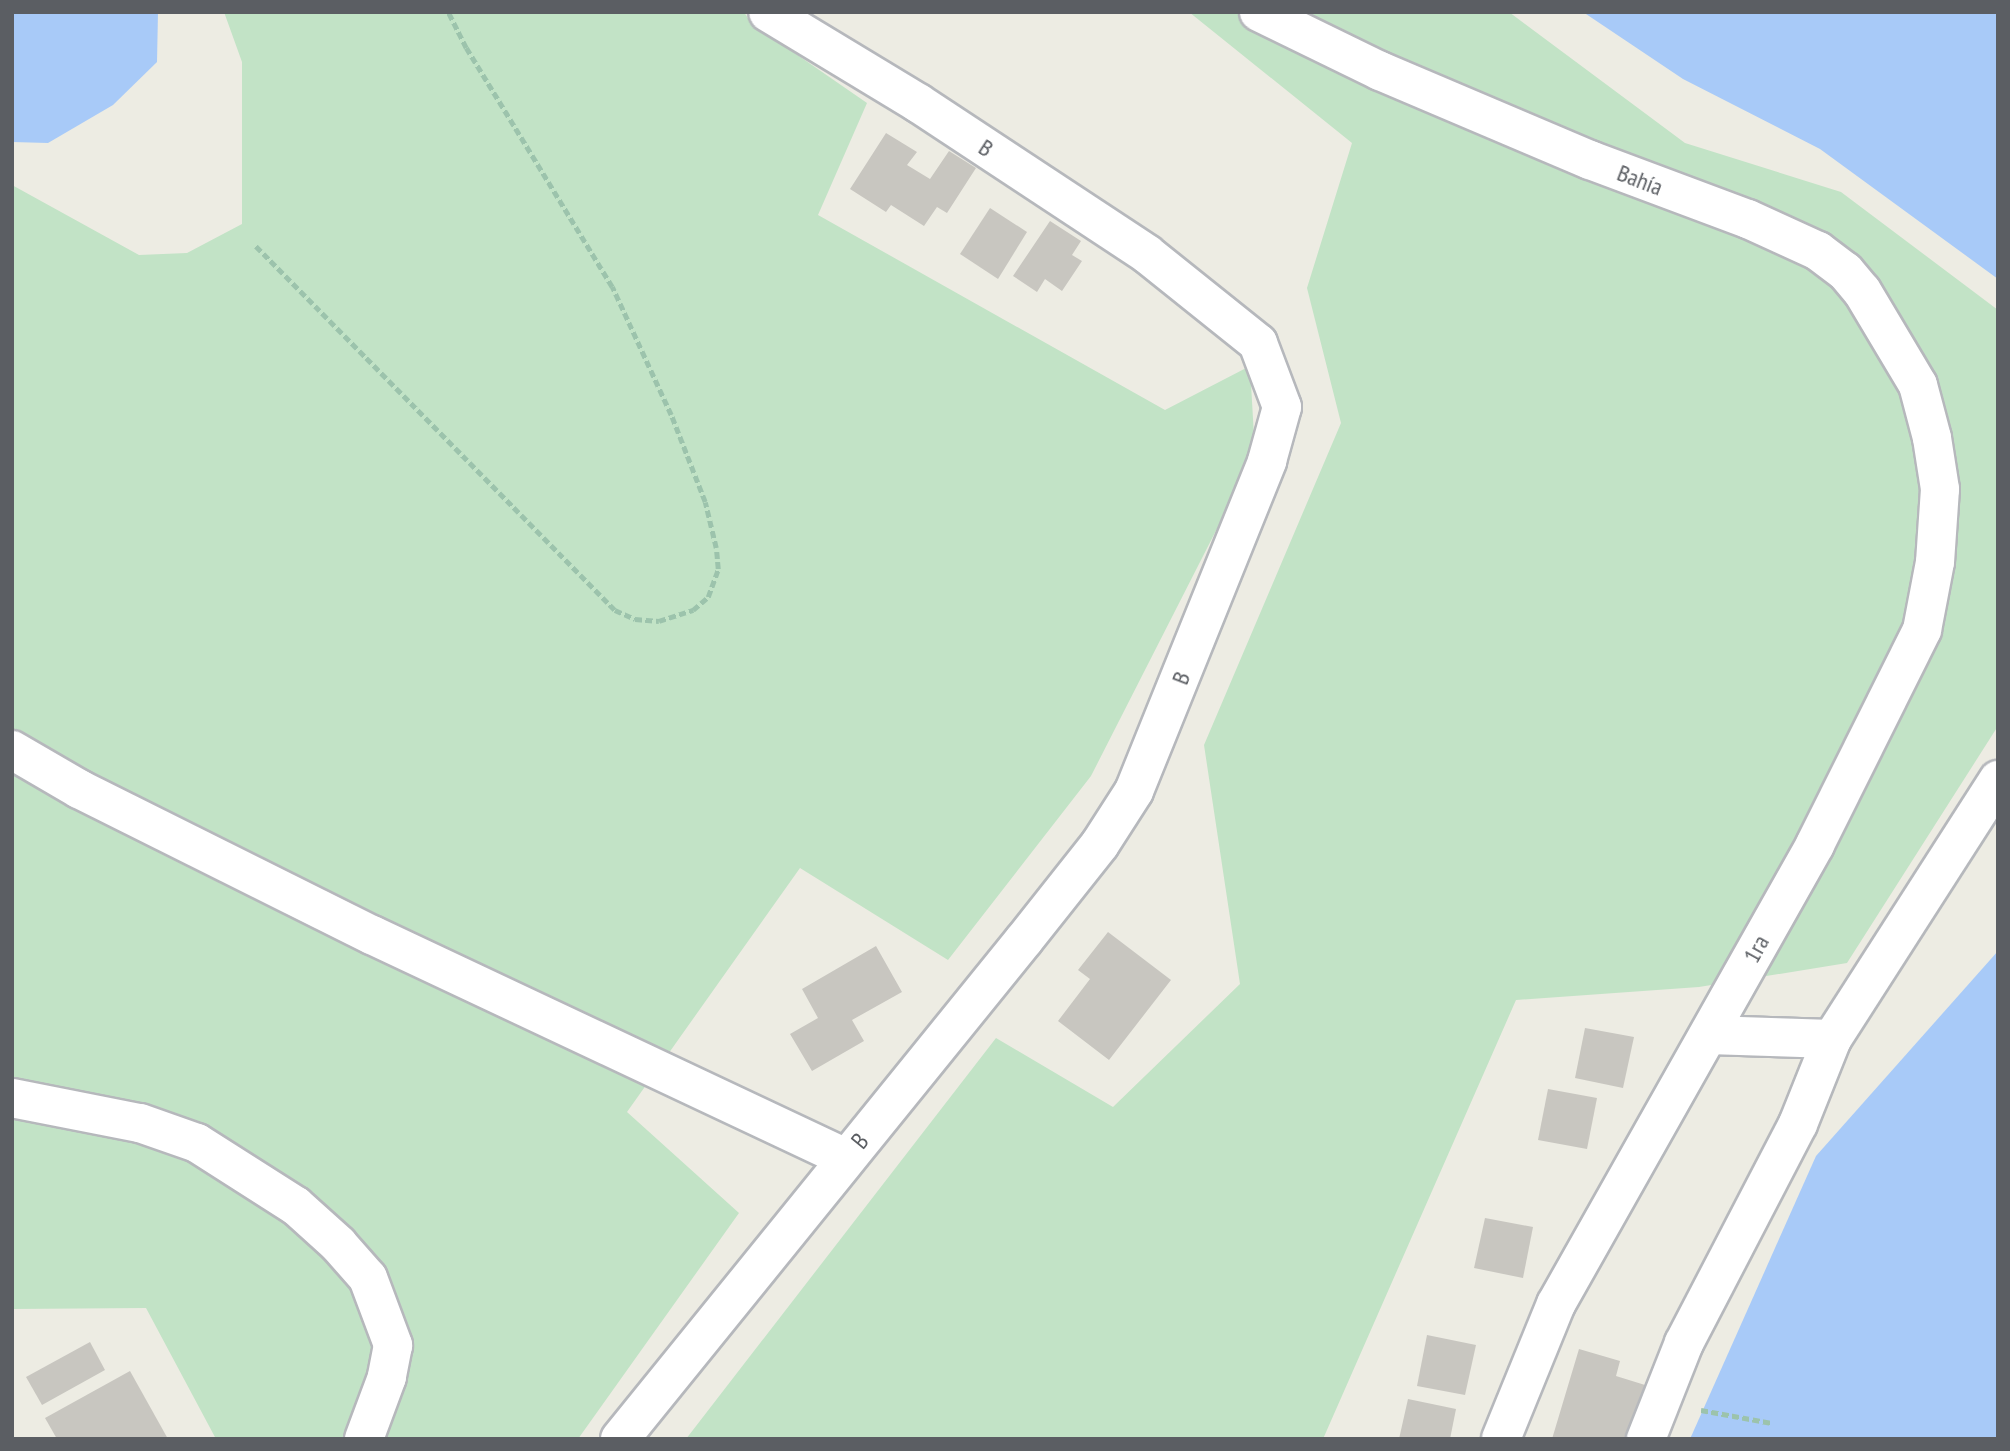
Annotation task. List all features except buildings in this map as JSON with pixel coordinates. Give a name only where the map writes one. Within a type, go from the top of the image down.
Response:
[{"type":"street","name":"B","points":[[620,1439],[1100,844],[1134,791],[1267,461],[1282,407],[1258,343],[1147,254],[918,103],[768,12]]},
{"type":"street","name":"Bahía","points":[[1259,12],[1392,76],[1590,160],[1748,219],[1818,251],[1845,271],[1874,311],[1918,385],[1932,438]]},
{"type":"street","name":"1ra","points":[[1501,1439],[1556,1304],[1815,845],[1922,630],[1935,562],[1940,489],[1932,438]]},
{"type":"street","points":[[12,750],[79,789],[372,935],[846,1158]]},
{"type":"street","points":[[1646,1439],[1684,1343],[1798,1124],[1832,1039],[1998,780]]},
{"type":"street","points":[[1709,1035],[1832,1039]]},
{"type":"street","points":[[12,1098],[140,1123],[197,1143],[296,1206],[338,1244],[368,1278],[393,1345],[383,1390],[364,1439]]},
{"type":"path","points":[[256,246],[615,610],[635,619],[659,621],[693,610],[708,597],[718,569],[716,548],[705,502],[671,415],[612,287],[466,48],[448,12]]},
{"type":"path","points":[[1701,1410],[1772,1423]]},
{"type":"green space","points":[[224,12],[744,12],[751,23],[867,103],[818,215],[1165,410],[1250,366],[1255,454],[1091,776],[948,960],[800,868],[627,1112],[739,1213],[578,1439],[216,1439],[146,1308],[12,1309],[12,185],[139,255],[187,253],[242,224],[242,62]]},
{"type":"green space","points":[[1189,12],[1509,12],[1685,143],[1841,192],[1998,310],[1998,726],[1847,963],[1699,987],[1516,1000],[1323,1439],[686,1439],[996,1038],[1113,1107],[1240,984],[1204,745],[1341,423],[1307,288],[1352,143]]},
{"type":"water","points":[[12,12],[158,12],[157,62],[113,105],[48,143],[12,142]]},
{"type":"water","points":[[1583,12],[1998,12],[1998,279],[1820,149],[1683,79]]},
{"type":"water","points":[[1998,951],[1998,1439],[1690,1439],[1816,1156]]}]
